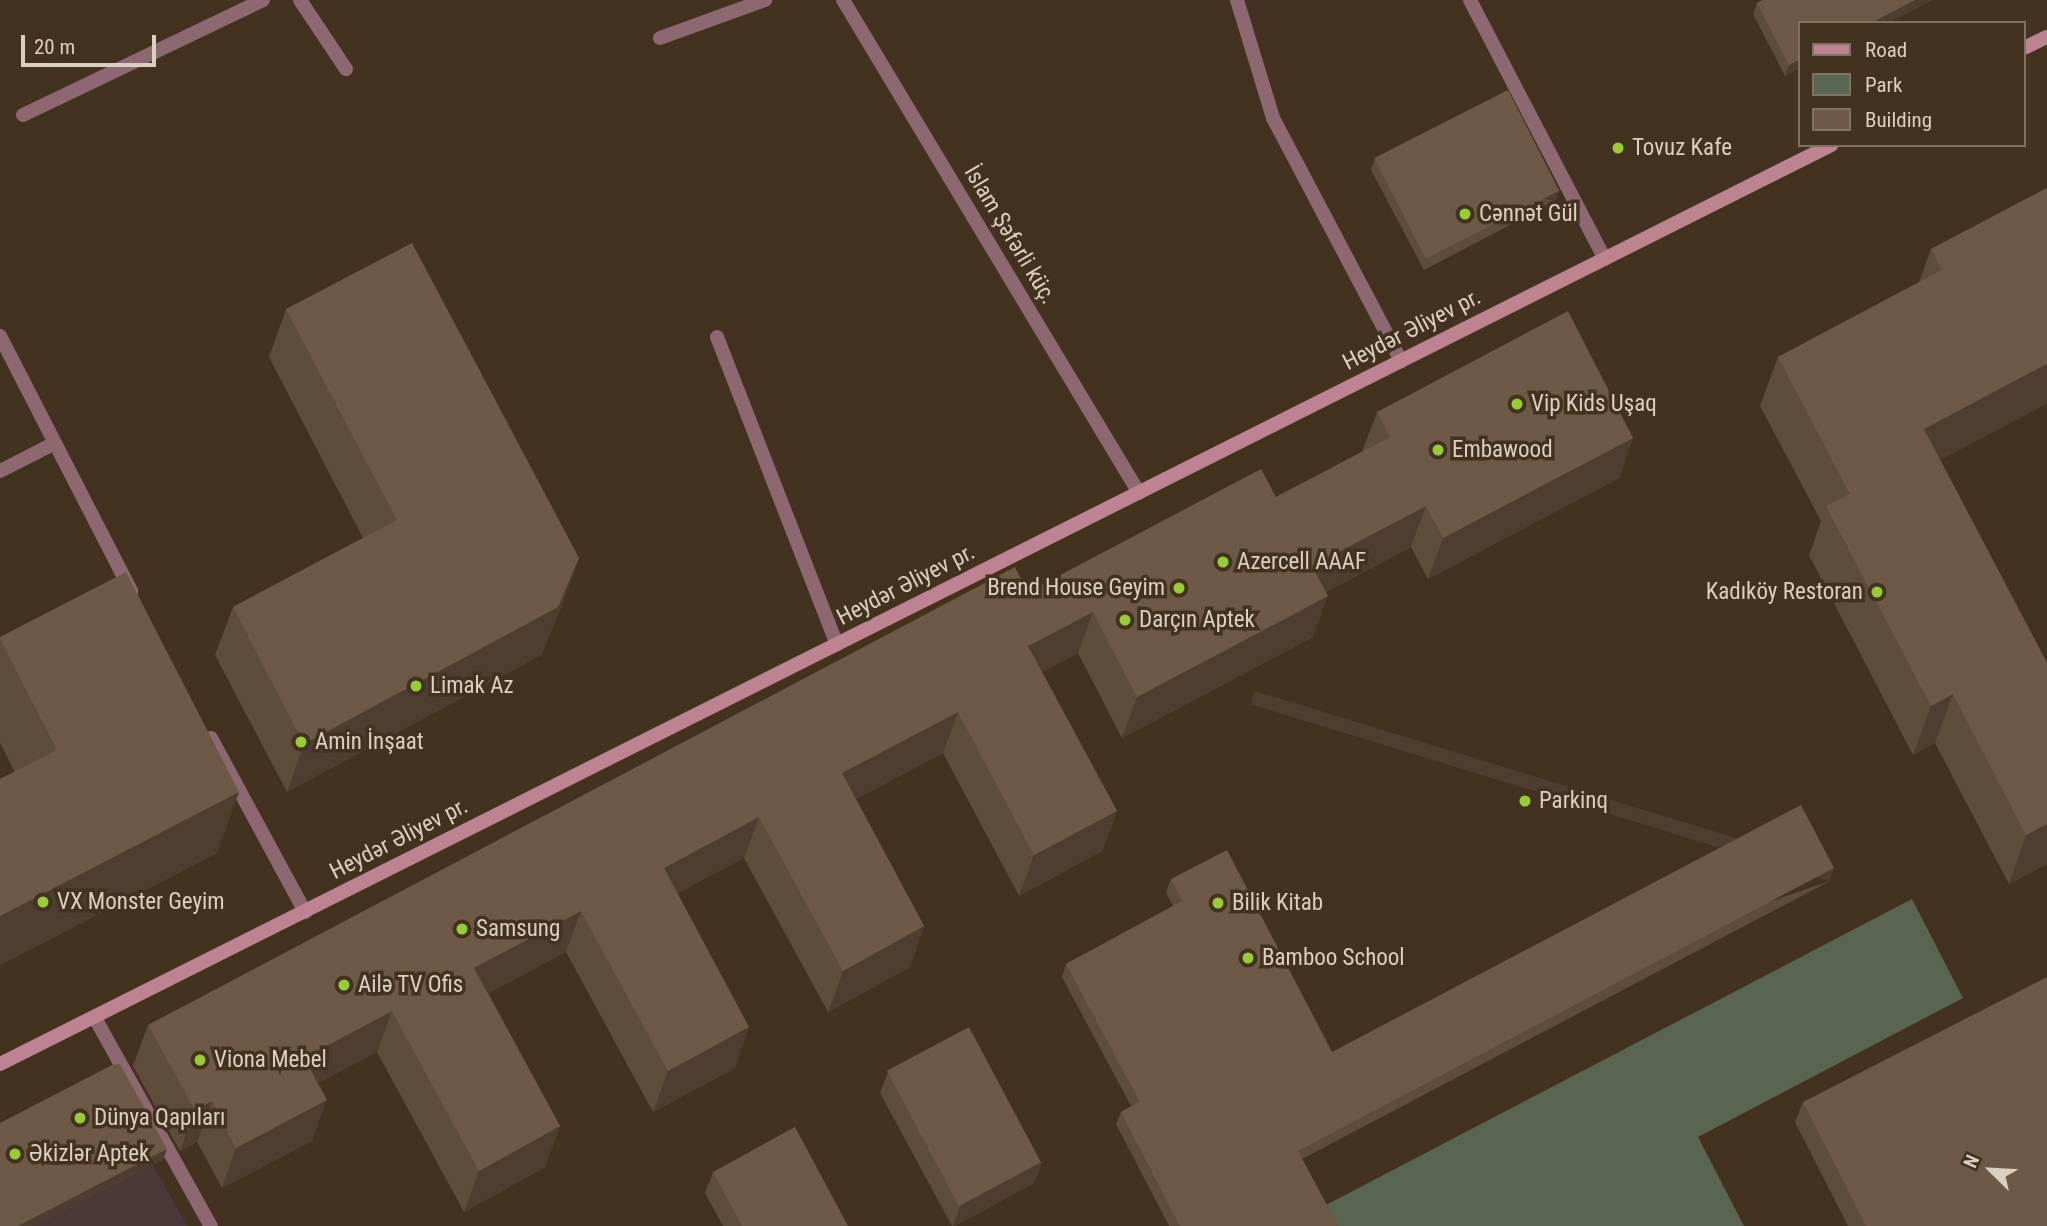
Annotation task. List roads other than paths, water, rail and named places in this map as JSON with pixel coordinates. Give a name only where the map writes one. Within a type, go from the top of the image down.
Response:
[{"type":"main road","points":[[2026,47],[2047,37]]},
{"type":"main road","name":"Heydər Əliyev pr.","points":[[0,1064],[1827,147]]},
{"type":"street","points":[[23,115],[263,0]]},
{"type":"street","points":[[300,0],[346,69]]},
{"type":"street","points":[[660,38],[765,0]]},
{"type":"street","name":"İslam Şəfərli küç.","points":[[844,0],[1139,493]]},
{"type":"street","points":[[1237,0],[1273,118],[1401,361]]},
{"type":"street","points":[[1470,0],[1605,259]]},
{"type":"street","points":[[0,336],[53,444],[143,612]]},
{"type":"street","points":[[717,337],[838,644]]},
{"type":"street","points":[[0,471],[53,444]]},
{"type":"street","points":[[201,720],[305,912]]},
{"type":"street","points":[[95,1018],[211,1226]]},
{"type":"place","name":"Tovuz Kafe","points":[[1618,148]]},
{"type":"place","name":"Cənnət Gül","points":[[1465,214]]},
{"type":"place","name":"Vip Kids Uşaq","points":[[1517,404]]},
{"type":"place","name":"Embawood","points":[[1438,450]]},
{"type":"place","name":"Azercell AAAF","points":[[1223,562]]},
{"type":"place","name":"Brend House Geyim","points":[[1179,588]]},
{"type":"place","name":"Kadıköy Restoran","points":[[1877,592]]},
{"type":"place","name":"Darçın Aptek","points":[[1125,620]]},
{"type":"place","name":"Limak Az","points":[[416,686]]},
{"type":"place","name":"Amin İnşaat","points":[[301,742]]},
{"type":"place","name":"Parkinq","points":[[1525,801]]},
{"type":"place","name":"VX Monster Geyim","points":[[43,902]]},
{"type":"place","name":"Bilik Kitab","points":[[1218,903]]},
{"type":"place","name":"Samsung","points":[[462,929]]},
{"type":"place","name":"Bamboo School","points":[[1248,958]]},
{"type":"place","name":"Ailə TV Ofis","points":[[344,985]]},
{"type":"place","name":"Viona Mebel","points":[[200,1060]]},
{"type":"place","name":"Dünya Qapıları","points":[[80,1118]]},
{"type":"place","name":"Əkizlər Aptek","points":[[15,1154]]}]
